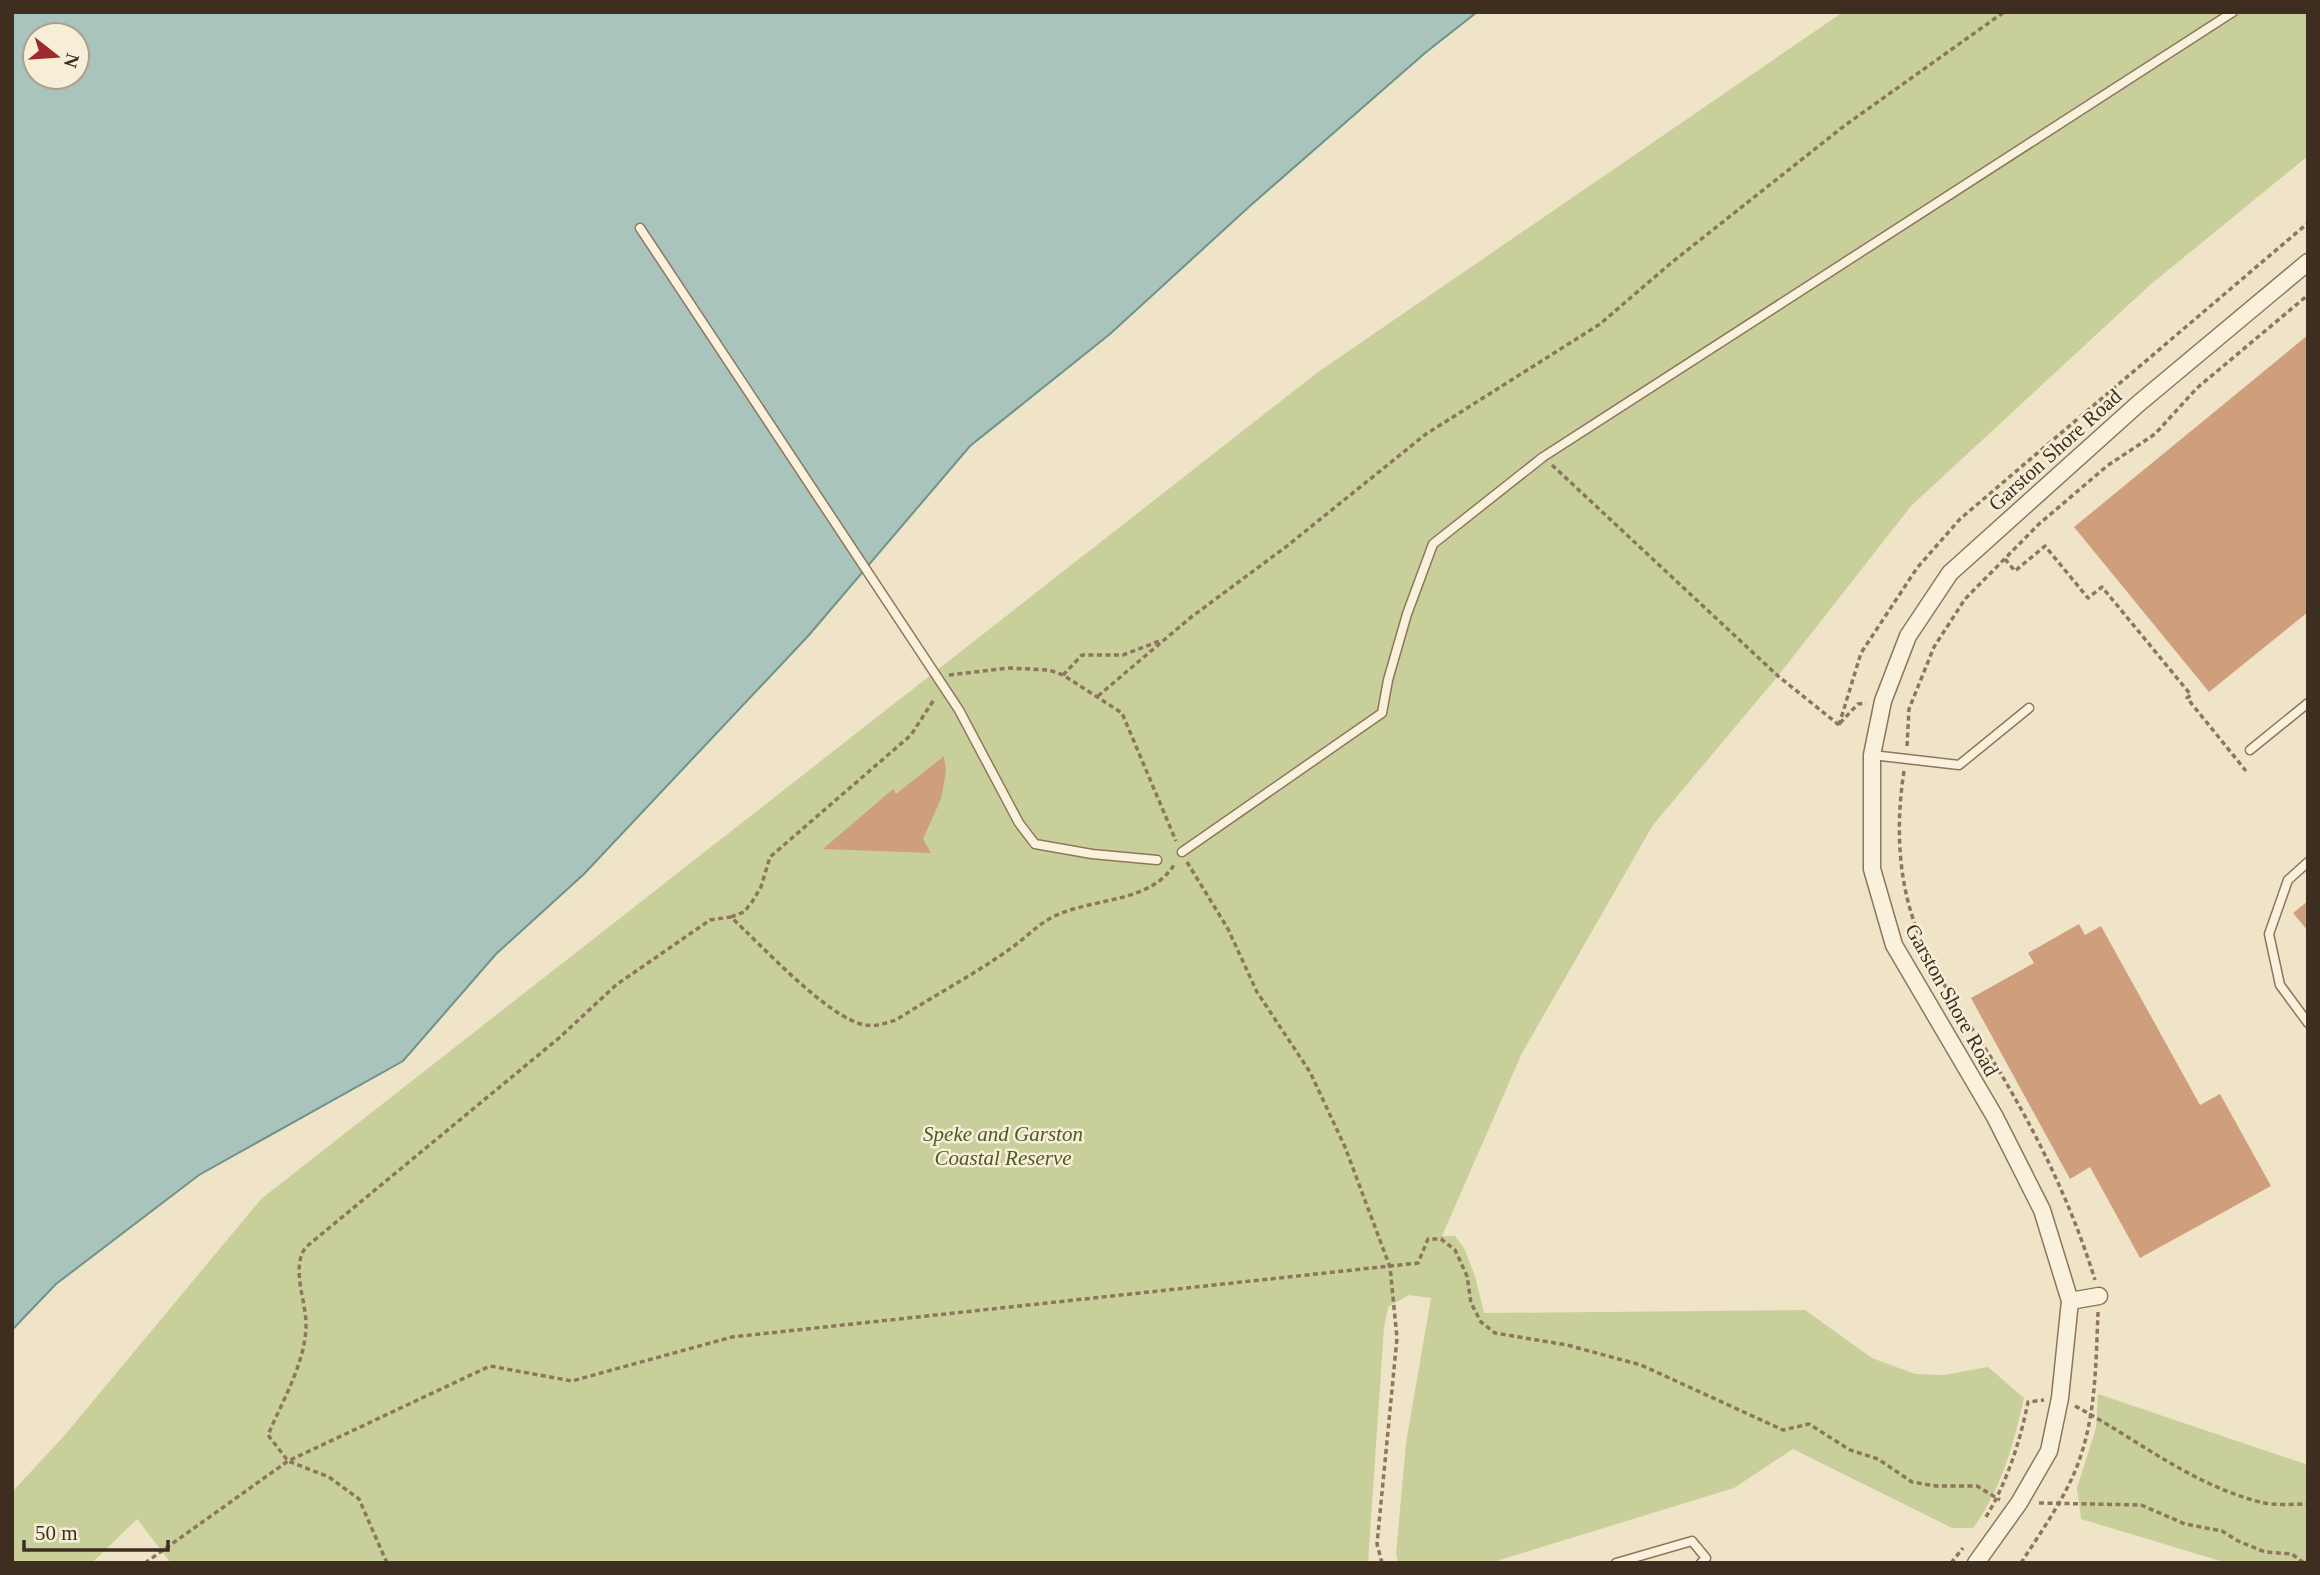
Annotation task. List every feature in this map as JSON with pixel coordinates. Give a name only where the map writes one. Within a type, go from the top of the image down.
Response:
[{"type":"street","name":"Garston Shore Road","points":[[1976,1563],[2019,1503],[2049,1451],[2060,1398],[2070,1301],[2042,1210],[1995,1117],[1894,945],[1872,869],[1872,755],[1883,701],[1908,636],[1950,573],[2138,404],[2308,261]]},
{"type":"street","points":[[2070,1301],[2099,1296]]},
{"type":"lane","points":[[1182,852],[1382,713],[1407,614],[1433,544],[1543,457],[2232,12]]},
{"type":"lane","points":[[640,228],[959,710],[1019,823],[1035,844],[1092,854],[1157,860]]},
{"type":"lane","points":[[2250,750],[2308,704]]},
{"type":"lane","points":[[1872,755],[1906,756],[1959,765],[2029,708]]},
{"type":"lane","points":[[2308,862],[2288,880],[2269,934],[2280,985],[2308,1023]]},
{"type":"lane","points":[[1616,1563],[1692,1541],[1706,1558],[1700,1563]]},
{"type":"path","points":[[1098,696],[1167,638],[1426,434],[1600,324],[1671,263],[1844,126],[2004,12]]},
{"type":"path","points":[[1543,457],[1778,676],[1839,724],[1861,653],[1917,568],[1961,519],[2308,223]]},
{"type":"path","points":[[2021,1563],[2081,1457],[2091,1414],[2099,1296],[2082,1238],[2048,1157],[1922,943],[1904,884],[1897,817],[1906,756],[1909,709],[1934,647],[1965,600],[2039,524],[2107,466],[2155,434],[2197,388],[2308,295]]},
{"type":"path","points":[[2005,559],[2015,571],[2045,546],[2088,598],[2102,587],[2191,695],[2187,698],[2246,772]]},
{"type":"path","points":[[1063,675],[1083,655],[1123,655],[1167,638]]},
{"type":"path","points":[[387,1563],[359,1499],[329,1477],[288,1461],[268,1435],[295,1371],[306,1331],[306,1307],[298,1264],[306,1247],[559,1038],[617,985],[710,919],[731,917],[744,912],[761,887],[770,857],[911,735],[942,688],[947,674],[1030,667],[1063,675],[1122,713],[1182,852],[1228,929],[1257,992],[1310,1072],[1345,1147],[1390,1268],[1397,1338],[1377,1544],[1382,1563]]},
{"type":"path","points":[[731,917],[826,1005],[864,1026],[877,1025],[896,1020],[1013,946],[1042,922],[1078,907],[1153,887],[1165,878],[1182,852]]},
{"type":"path","points":[[145,1563],[288,1461],[490,1366],[572,1381],[732,1337],[1390,1268],[1418,1263],[1428,1239],[1441,1239],[1455,1250],[1462,1261],[1471,1303],[1481,1322],[1495,1333],[1567,1345],[1641,1365],[1783,1430],[1809,1424],[1850,1450],[1878,1459],[1912,1482],[1936,1486],[1977,1486],[1997,1499],[2019,1503],[2141,1505],[2185,1524],[2222,1531],[2265,1552],[2292,1554],[2304,1563]]},
{"type":"path","points":[[1985,1518],[1997,1499],[2021,1437],[2028,1402],[2060,1398],[2091,1414],[2175,1468],[2219,1487],[2262,1503],[2308,1504]]},
{"type":"path","points":[[1951,1563],[1965,1546]]},
{"type":"green space","name":"Speke and Garston Coastal Reserve","points":[[1843,12],[2308,12],[2308,156],[2150,285],[1911,506],[1778,676],[1653,825],[1522,1053],[1442,1236],[1455,1236],[1464,1248],[1475,1276],[1484,1313],[1805,1310],[1872,1358],[1915,1374],[1944,1375],[1988,1367],[2024,1398],[1999,1482],[1973,1528],[1952,1528],[1793,1449],[1734,1488],[1490,1563],[1398,1563],[1396,1553],[1406,1443],[1431,1298],[1409,1295],[1388,1307],[1384,1328],[1368,1563],[171,1563],[137,1519],[92,1563],[12,1563],[12,1492],[64,1436],[261,1199],[1318,372]]},
{"type":"green space","points":[[2098,1394],[2308,1465],[2308,1563],[2227,1563],[2081,1519],[2077,1488],[2096,1428]]},
{"type":"water","points":[[12,12],[1477,12],[1425,53],[1251,205],[1110,334],[970,446],[809,635],[584,874],[496,954],[403,1061],[199,1175],[56,1284],[12,1330]]},
{"type":"building","points":[[2308,335],[2308,612],[2209,692],[2074,527]]},
{"type":"building","points":[[944,756],[946,771],[941,799],[923,839],[931,853],[823,849],[893,789],[896,794]]},
{"type":"building","points":[[2308,901],[2308,931],[2293,913]]},
{"type":"building","points":[[2079,924],[2085,935],[2101,926],[2200,1105],[2220,1094],[2271,1186],[2140,1258],[2090,1167],[2070,1179],[1971,998],[2034,963],[2028,953]]}]
